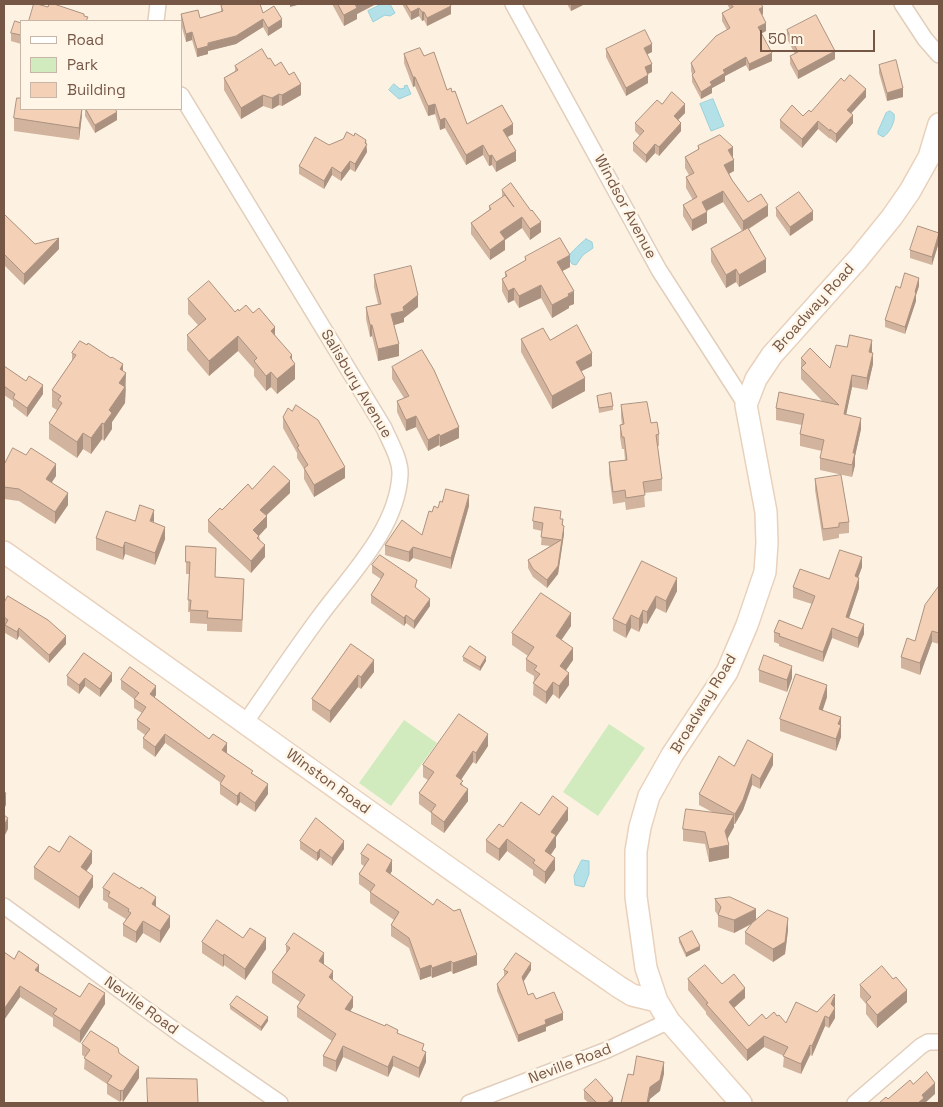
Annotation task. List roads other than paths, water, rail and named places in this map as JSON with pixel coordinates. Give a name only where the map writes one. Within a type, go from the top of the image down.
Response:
[{"type":"street","points":[[156,20],[158,4]]},
{"type":"street","name":"Windsor Avenue","points":[[514,4],[659,270],[746,405]]},
{"type":"street","points":[[902,4],[925,39],[939,55]]},
{"type":"street","name":"Salisbury Avenue","points":[[182,97],[384,428],[395,452],[400,473],[398,496],[391,514],[376,541],[319,616],[245,723]]},
{"type":"street","name":"Broadway Road","points":[[741,1103],[668,1021],[657,1001],[646,968],[636,897],[636,851],[640,827],[649,796],[672,755],[727,672],[747,625],[766,572],[768,543],[766,512],[746,405],[756,379],[772,355],[858,259],[906,198],[928,157],[939,124]]},
{"type":"street","name":"Winston Road","points":[[4,552],[441,864],[618,987],[632,995],[657,1001]]},
{"type":"street","name":"Neville Road","points":[[4,906],[180,1034],[280,1103]]},
{"type":"street","name":"Neville Road","points":[[469,1103],[607,1050],[668,1021]]},
{"type":"street","points":[[855,1103],[921,1046],[928,1042],[939,1042]]},
{"type":"water","points":[[382,4],[390,4],[395,13],[390,16],[385,15],[373,22],[368,11]]},
{"type":"water","points":[[394,84],[400,89],[405,88],[404,86],[407,85],[411,94],[399,99],[389,90]]},
{"type":"water","points":[[713,99],[724,126],[711,131],[700,104]]},
{"type":"water","points":[[890,111],[894,114],[893,124],[883,137],[878,134],[878,131],[886,113]]},
{"type":"water","points":[[586,239],[592,242],[593,248],[583,255],[576,265],[572,264],[568,257]]},
{"type":"water","points":[[582,860],[589,861],[589,874],[584,887],[575,885],[574,876]]}]
